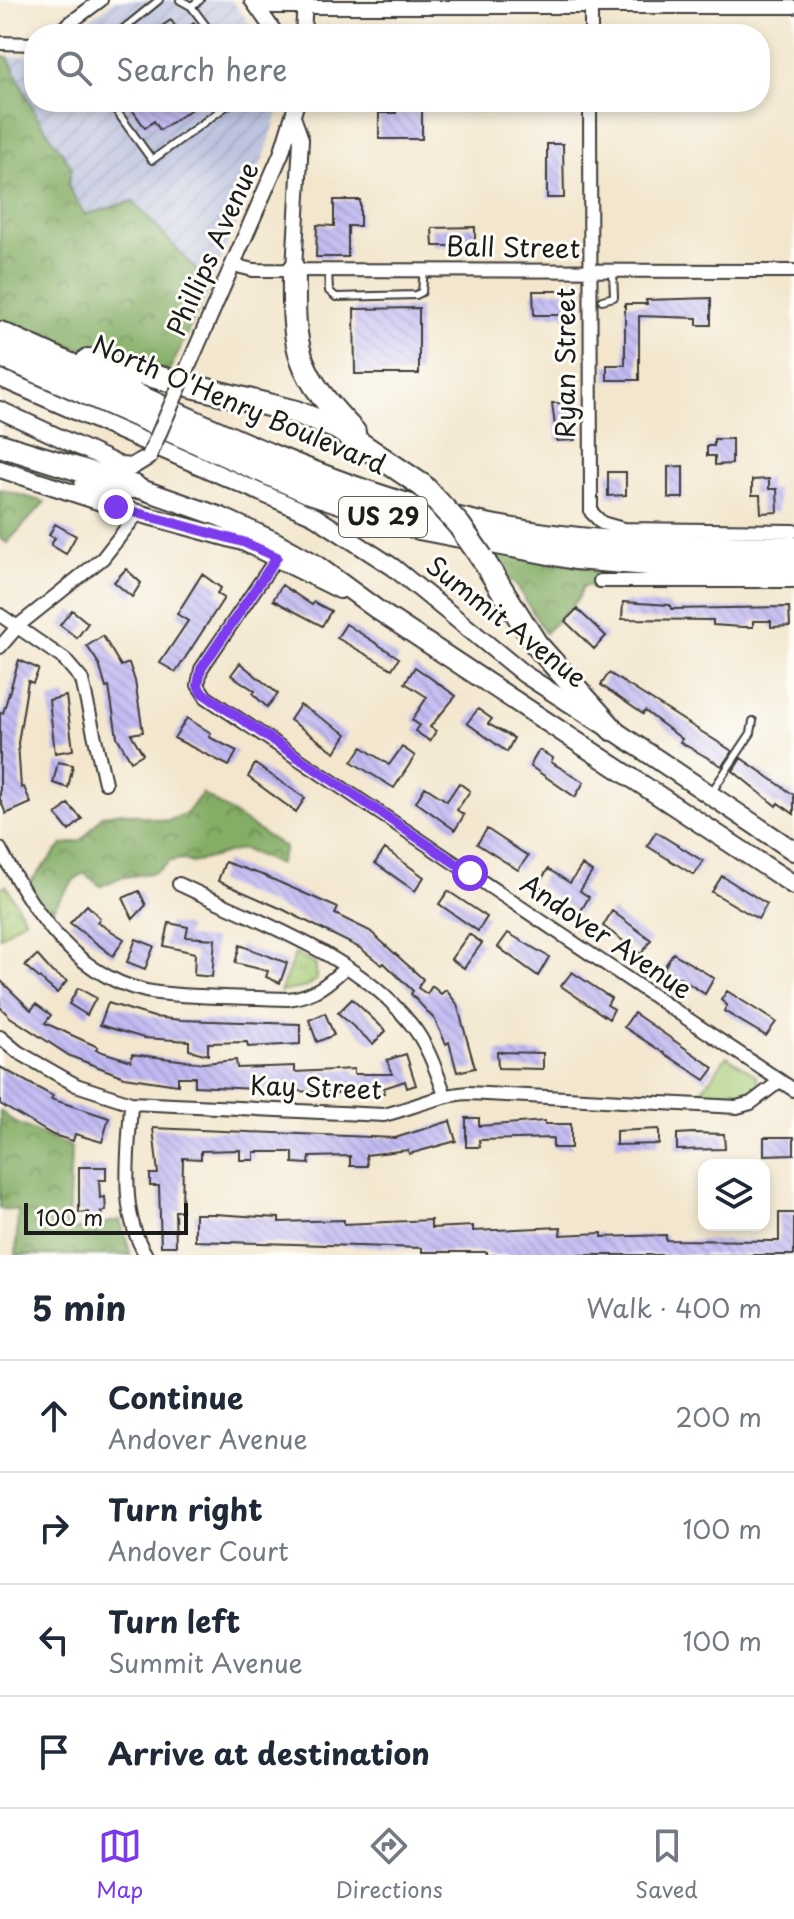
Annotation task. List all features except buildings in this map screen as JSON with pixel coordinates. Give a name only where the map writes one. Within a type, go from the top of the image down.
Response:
[{"type":"highway","points":[[294,270],[295,338],[306,372],[318,393],[369,447]]},
{"type":"highway","points":[[6,343],[296,412],[337,428],[369,447],[423,486],[459,525],[536,644],[612,729]]},
{"type":"highway","name":"North O'Henry Boulevard","points":[[6,343],[332,481],[432,513],[487,526],[599,542],[661,547],[794,548]]},
{"type":"highway","name":"North O'Henry Boulevard","points":[[6,343],[307,491],[419,528],[575,558],[661,565],[794,567]]},
{"type":"highway","points":[[0,445],[135,487]]},
{"type":"main road","name":"Summit Avenue","points":[[0,378],[314,516],[393,567],[524,674],[595,723],[612,729],[711,793],[794,851]]},
{"type":"main road","points":[[0,410],[121,466],[131,467],[149,456]]},
{"type":"main road","points":[[0,467],[13,465],[119,495],[135,487]]},
{"type":"main road","name":"Summit Avenue","points":[[0,467],[116,507],[243,542],[379,611]]},
{"type":"main road","name":"Summit Avenue","points":[[135,487],[221,517],[312,562],[379,611],[794,885]]},
{"type":"main road","points":[[618,768],[634,745]]},
{"type":"street","points":[[70,24],[101,0]]},
{"type":"street","points":[[304,24],[305,3]]},
{"type":"street","points":[[254,4],[794,7]]},
{"type":"street","points":[[254,4],[269,24]]},
{"type":"street","points":[[0,43],[24,44]]},
{"type":"street","name":"Phillips Avenue","points":[[135,487],[281,154],[294,112]]},
{"type":"street","name":"Phillips Avenue","points":[[294,270],[301,139],[296,112]]},
{"type":"street","name":"Ryan Street","points":[[590,112],[589,506],[602,523],[654,531],[794,531]]},
{"type":"street","name":"Ball Street","points":[[233,265],[253,270],[794,271]]},
{"type":"street","points":[[116,507],[116,543]]},
{"type":"street","points":[[0,647],[19,625],[103,558],[138,513]]},
{"type":"street","name":"Andover Avenue","points":[[277,557],[201,669],[198,685],[206,697],[794,1090]]},
{"type":"street","points":[[600,581],[794,581]]},
{"type":"street","points":[[0,615],[19,625],[64,659],[82,680],[105,783]]},
{"type":"street","points":[[0,849],[25,896],[49,930],[104,975],[126,984],[156,993],[288,999],[306,997],[324,987],[346,967]]},
{"type":"street","points":[[179,884],[346,967],[411,1023],[430,1055],[445,1095]]},
{"type":"street","name":"Kay Street","points":[[0,1037],[18,1052],[76,1085],[131,1103],[384,1115],[420,1107],[445,1095],[737,1107],[751,1103],[780,1081]]},
{"type":"street","points":[[131,1103],[127,1195],[136,1240],[146,1255]]},
{"type":"lane","points":[[129,24],[159,0]]},
{"type":"lane","points":[[180,0],[191,6],[204,24]]},
{"type":"lane","points":[[191,6],[200,0]]},
{"type":"lane","points":[[117,112],[152,160],[218,112]]},
{"type":"lane","points":[[328,269],[329,291],[336,297],[416,295],[422,292],[424,269]]},
{"type":"lane","points":[[602,300],[614,297],[613,272]]},
{"type":"lane","points":[[711,793],[751,733],[753,721]]},
{"type":"shaded area","points":[[115,0],[231,0],[250,24],[83,24]]},
{"type":"shaded area","points":[[24,56],[24,90],[8,57]]},
{"type":"shaded area","points":[[35,112],[278,112],[267,149],[210,285],[133,201],[85,215],[68,186],[72,167]]},
{"type":"green space","points":[[0,56],[8,57],[24,90],[24,112],[35,112],[72,167],[68,186],[85,215],[133,201],[210,285],[169,372],[29,334],[0,320]]},
{"type":"green space","points":[[0,489],[45,502],[7,543],[0,539]]},
{"type":"green space","points":[[488,552],[595,568],[594,586],[583,586],[578,599],[545,633],[517,586],[501,572]]},
{"type":"green space","points":[[202,793],[285,848],[279,864],[242,849],[192,863],[182,859],[171,861],[156,872],[119,878],[101,886],[84,873],[74,880],[49,914],[29,883],[62,845],[81,841],[103,815],[122,812],[168,821],[187,813]]},
{"type":"green space","points":[[6,885],[25,919],[0,937],[0,888]]},
{"type":"green space","points":[[295,954],[316,965],[316,980],[307,987],[280,992]]},
{"type":"green space","points":[[727,1056],[757,1076],[759,1086],[740,1096],[698,1095]]},
{"type":"green space","points":[[0,1111],[14,1122],[71,1147],[68,1231],[120,1220],[131,1255],[16,1255],[18,1210],[0,1209]]},
{"type":"route","points":[[116,507],[243,542],[277,557],[201,669],[198,685],[201,692],[470,873]]}]
